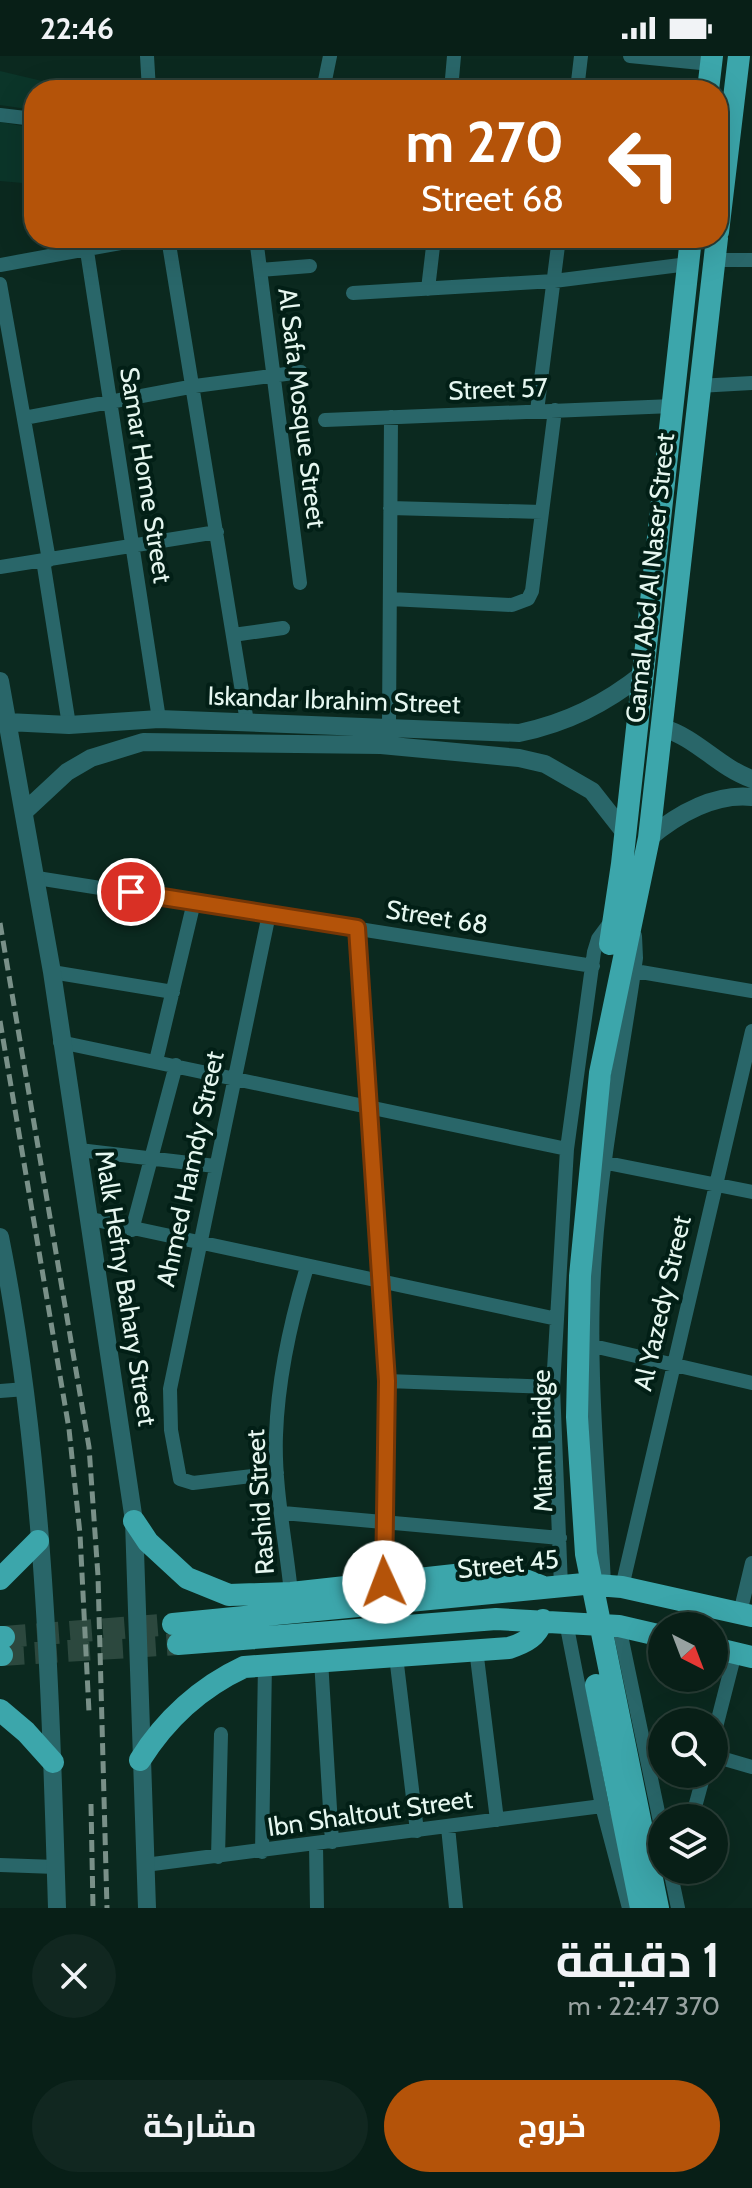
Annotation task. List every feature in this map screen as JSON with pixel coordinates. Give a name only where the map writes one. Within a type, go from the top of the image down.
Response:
[{"type":"main road","points":[[709,80],[711,60]]},
{"type":"main road","name":"Gamal Abd Al Naser Street","points":[[728,170],[743,70]]},
{"type":"main road","name":"Gamal Abd Al Naser Street","points":[[613,970],[622,919],[625,833],[690,248]]},
{"type":"main road","name":"Gamal Abd Al Naser Street","points":[[622,919],[649,838],[698,386],[716,248]]},
{"type":"main road","name":"Miami Bridge","points":[[613,970],[589,1071],[572,1221],[566,1418],[578,1595],[641,1908]]},
{"type":"main road","name":"Miami Bridge","points":[[613,970],[582,1222],[577,1417],[592,1595],[658,1908]]},
{"type":"main road","points":[[134,1521],[165,1559],[206,1588],[229,1595],[291,1593],[491,1571],[554,1587]]},
{"type":"main road","points":[[0,1579],[38,1541]]},
{"type":"main road","name":"Street 45","points":[[648,1633],[619,1626],[496,1619],[176,1634],[554,1587],[613,1586],[746,1614]]},
{"type":"main road","points":[[140,1760],[170,1720],[208,1687],[244,1667],[265,1663],[509,1648],[525,1643],[537,1633],[543,1620]]},
{"type":"main road","points":[[0,1710],[26,1732],[53,1762]]},
{"type":"street","points":[[147,56],[148,80]]},
{"type":"street","points":[[325,80],[330,56]]},
{"type":"street","points":[[452,80],[454,56]]},
{"type":"street","points":[[578,80],[581,56]]},
{"type":"street","points":[[630,56],[711,60]]},
{"type":"street","points":[[0,115],[24,118]]},
{"type":"street","points":[[0,265],[70,248]]},
{"type":"street","name":"Samar Home Street","points":[[87,248],[159,719]]},
{"type":"street","points":[[170,248],[195,386],[247,722]]},
{"type":"street","name":"Al Safa Mosque Street","points":[[257,248],[300,583]]},
{"type":"street","points":[[428,289],[433,248]]},
{"type":"street","points":[[537,411],[558,248]]},
{"type":"street","points":[[727,248],[752,260]]},
{"type":"street","points":[[353,293],[554,281],[688,264]]},
{"type":"street","points":[[260,270],[310,266]]},
{"type":"street","points":[[0,284],[24,418],[69,725]]},
{"type":"street","points":[[24,418],[195,386],[301,372]]},
{"type":"street","points":[[698,386],[752,383]]},
{"type":"street","name":"Street 57","points":[[325,420],[673,406]]},
{"type":"street","points":[[390,599],[521,605],[532,591],[555,410]]},
{"type":"street","points":[[389,726],[391,417]]},
{"type":"street","points":[[390,508],[542,512]]},
{"type":"street","points":[[0,567],[217,532]]},
{"type":"street","points":[[233,635],[283,628]]},
{"type":"street","name":"Iskandar Ibrahim Street","points":[[7,722],[69,725],[159,719],[519,733],[559,723],[598,706],[644,673]]},
{"type":"street","name":"Malk Hefny Bahary Street","points":[[0,681],[52,972],[60,1042],[91,1219],[134,1521],[147,1908]]},
{"type":"street","points":[[140,720],[143,742]]},
{"type":"street","points":[[663,728],[684,735],[724,767],[752,779]]},
{"type":"street","name":"Iskandar Ibrahim Street","points":[[24,812],[67,772],[91,758],[143,742],[381,745],[519,758],[570,775],[601,800],[625,833]]},
{"type":"street","points":[[649,838],[693,808],[718,800],[752,797]]},
{"type":"street","name":"Street 68","points":[[37,878],[752,991]]},
{"type":"street","points":[[156,1061],[194,902]]},
{"type":"street","name":"Ahmed Hamdy Street","points":[[269,914],[170,1389],[176,1472],[180,1479],[193,1483],[277,1473]]},
{"type":"street","points":[[357,928],[387,1381],[382,1522],[384,1582]]},
{"type":"street","name":"Gamal Abd Al Naser Street","points":[[554,1587],[560,1538],[553,1387],[567,1149],[613,970]]},
{"type":"street","name":"Gamal Abd Al Naser Street","points":[[613,970],[593,1346],[613,1586]]},
{"type":"street","points":[[52,972],[173,992]]},
{"type":"street","name":"Al Yazedy Street","points":[[613,1586],[672,1364],[752,1031]]},
{"type":"street","points":[[60,1042],[567,1149]]},
{"type":"street","points":[[132,1230],[176,1065]]},
{"type":"street","points":[[79,1150],[215,1166]]},
{"type":"street","points":[[602,1162],[752,1192]]},
{"type":"street","points":[[91,1219],[557,1319]]},
{"type":"street","points":[[0,1237],[7,1310],[26,1389],[53,1762],[57,1908]]},
{"type":"street","name":"Rashid Street","points":[[291,1593],[275,1438],[280,1380],[290,1323],[307,1267]]},
{"type":"street","points":[[593,1346],[752,1383]]},
{"type":"street","points":[[387,1381],[553,1387]]},
{"type":"street","points":[[0,1391],[26,1389]]},
{"type":"street","points":[[283,1513],[560,1538]]},
{"type":"street","points":[[746,1614],[752,1563]]},
{"type":"street","points":[[566,1622],[602,1806],[629,1908]]},
{"type":"street","points":[[619,1626],[656,1804]]},
{"type":"street","points":[[476,1649],[497,1820]]},
{"type":"street","points":[[721,1708],[734,1652]]},
{"type":"street","points":[[396,1656],[417,1831]]},
{"type":"street","points":[[321,1660],[332,1842]]},
{"type":"street","points":[[262,1852],[265,1663]]},
{"type":"street","points":[[218,1857],[221,1734]]},
{"type":"street","points":[[728,1760],[752,1767]]},
{"type":"street","name":"Ibn Shaltout Street","points":[[145,1865],[602,1806]]},
{"type":"street","points":[[448,1827],[456,1908]]},
{"type":"street","points":[[316,1845],[317,1908]]},
{"type":"street","points":[[0,1865],[56,1867]]},
{"type":"street","points":[[673,1884],[678,1908]]},
{"type":"shaded area","points":[[0,71],[38,80],[24,80],[24,109],[0,105]]},
{"type":"shaded area","points":[[0,122],[24,126],[24,183],[0,181]]},
{"type":"tunnel","points":[[4,1637],[173,1624]]},
{"type":"tunnel","points":[[2,1655],[178,1644]]},
{"type":"railway","points":[[0,923],[89,1447],[98,1576],[107,1908]]},
{"type":"railway","points":[[0,1021],[69,1429],[80,1534],[89,1712]]},
{"type":"railway","points":[[91,1804],[93,1908]]},
{"type":"route","points":[[131,892],[357,928],[387,1381],[382,1522],[384,1582]]}]
